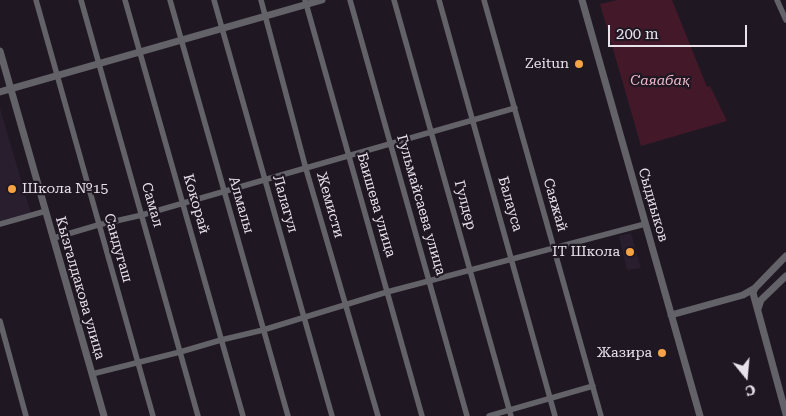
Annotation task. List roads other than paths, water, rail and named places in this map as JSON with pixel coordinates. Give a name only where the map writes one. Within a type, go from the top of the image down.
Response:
[{"type":"street","name":"Сандугаш","points":[[36,0],[153,416]]},
{"type":"street","name":"Самал","points":[[81,0],[198,416]]},
{"type":"street","name":"Кокорай","points":[[124,0],[243,416]]},
{"type":"street","name":"Алмалы","points":[[170,0],[288,416]]},
{"type":"street","name":"Лалагул","points":[[214,0],[332,416]]},
{"type":"street","name":"Жемисти","points":[[261,0],[306,169],[378,416]]},
{"type":"street","points":[[0,92],[222,29],[306,2],[322,0]]},
{"type":"street","name":"Гульмайсаева улица","points":[[350,0],[466,416]]},
{"type":"street","name":"Гулдер","points":[[394,0],[510,413]]},
{"type":"street","name":"Балауса","points":[[439,0],[555,416]]},
{"type":"street","name":"Саяжай","points":[[484,0],[601,416]]},
{"type":"street","name":"Сыдиыков","points":[[582,0],[700,416]]},
{"type":"street","points":[[778,0],[786,20]]},
{"type":"street","name":"Баишева улица","points":[[306,2],[422,416]]},
{"type":"street","name":"Кызгалдакова улица","points":[[0,50],[104,416]]},
{"type":"street","points":[[54,238],[98,225],[142,216],[515,108]]},
{"type":"street","points":[[0,224],[46,211]]},
{"type":"street","points":[[92,374],[263,330],[388,292],[645,224]]},
{"type":"street","points":[[671,315],[743,295],[754,288],[786,256]]},
{"type":"street","points":[[757,310],[765,296],[786,276]]},
{"type":"street","points":[[754,288],[757,310],[786,414]]},
{"type":"street","points":[[743,295],[759,299],[765,296]]},
{"type":"street","points":[[0,321],[26,416]]},
{"type":"street","points":[[489,416],[510,413],[593,386]]},
{"type":"place","name":"Zeitun","points":[[579,64]]},
{"type":"place","name":"Школа №15","points":[[12,189]]},
{"type":"place","name":"IT Школа","points":[[630,252]]},
{"type":"place","name":"Жазира","points":[[662,353]]},
{"type":"park label","name":"Саяабақ","points":[[660,81]]}]
